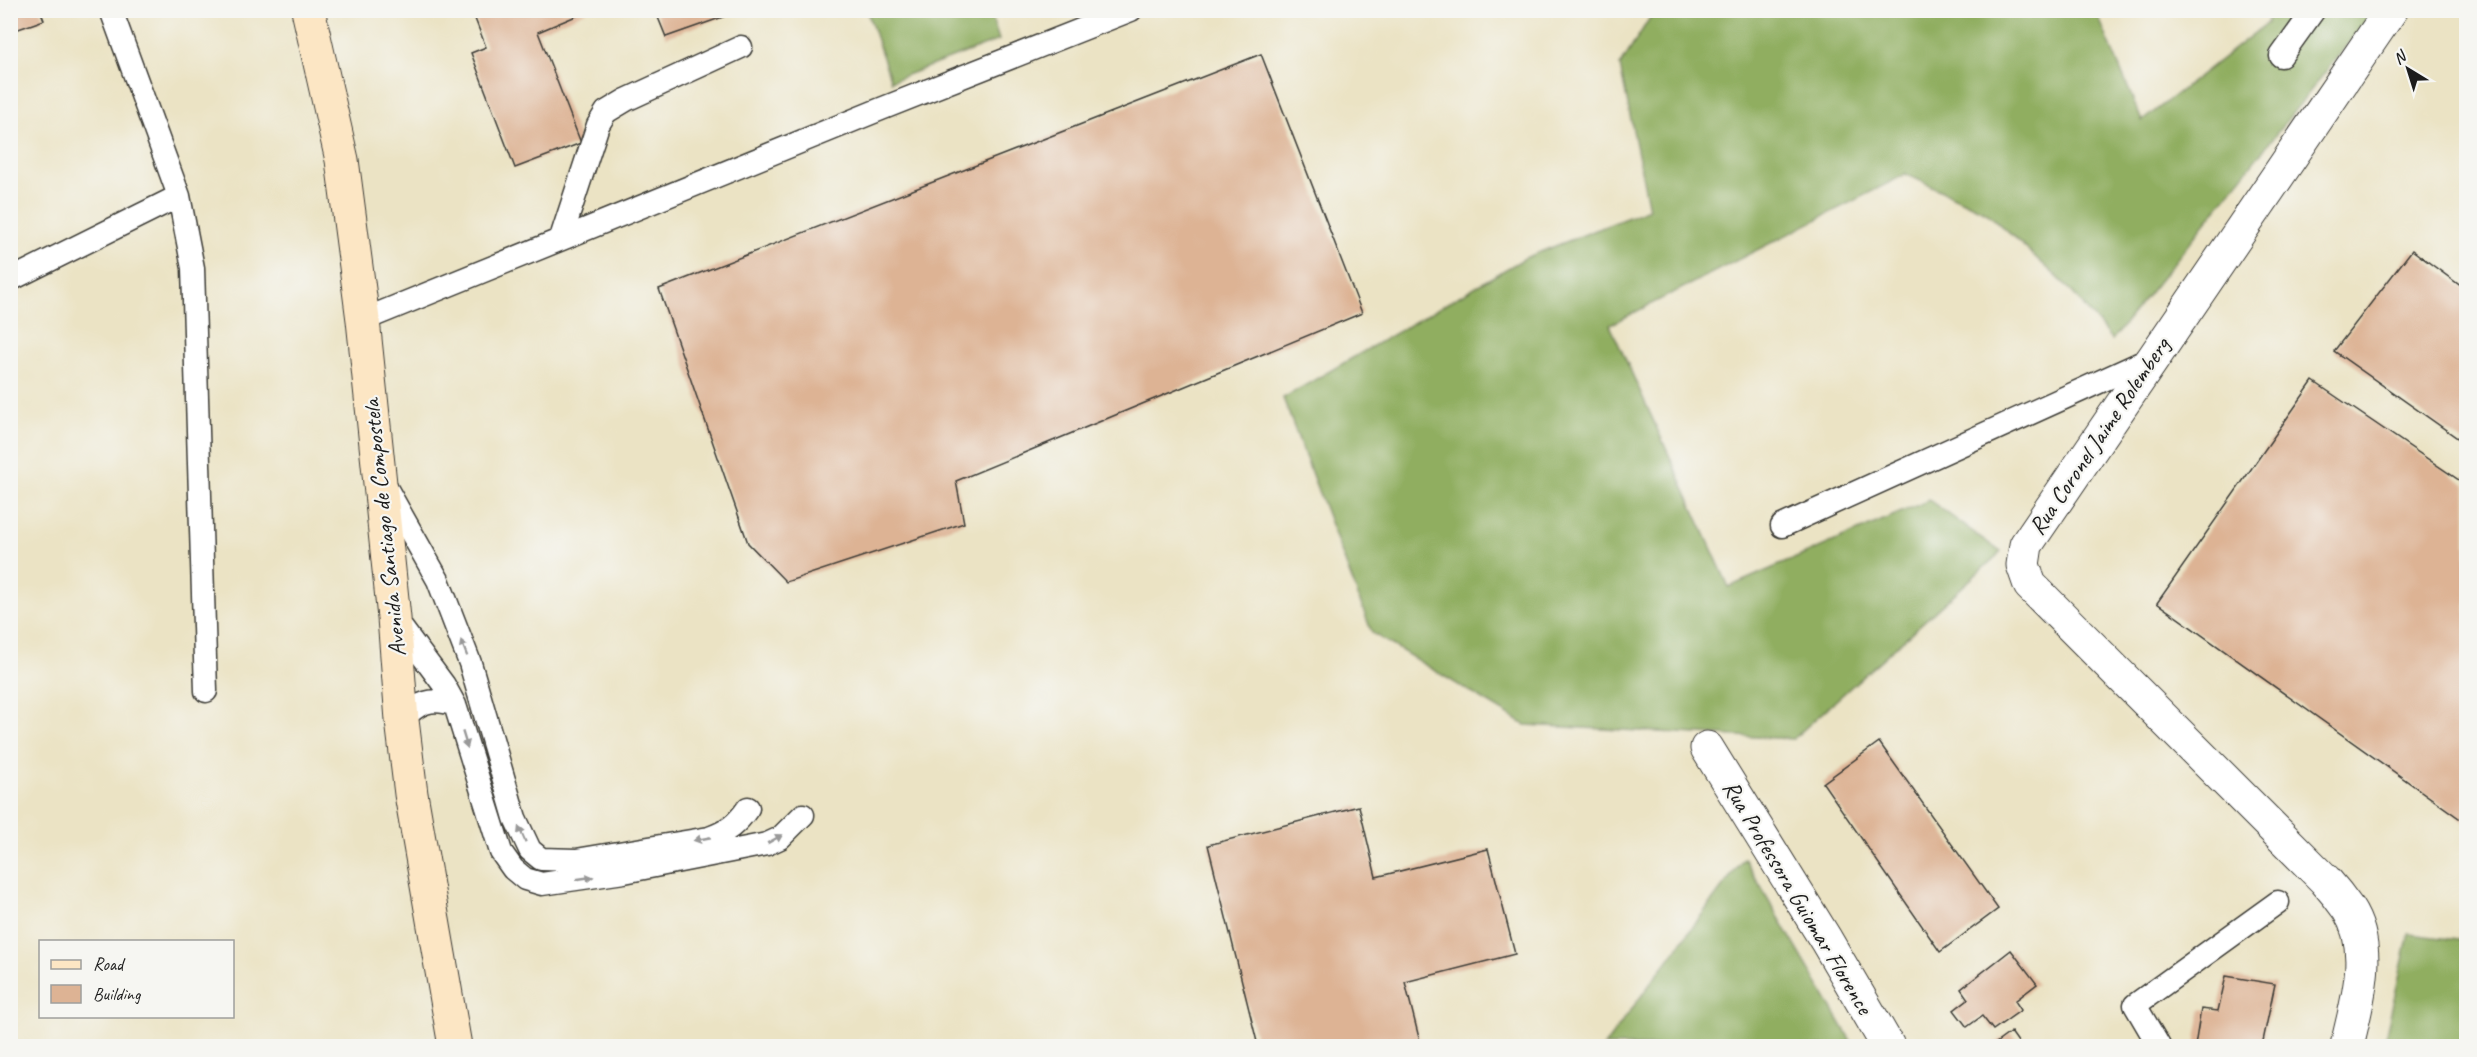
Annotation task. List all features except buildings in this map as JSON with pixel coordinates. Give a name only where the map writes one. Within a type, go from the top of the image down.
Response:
[{"type":"main road","name":"Avenida Santiago de Compostela","points":[[308,10],[342,160],[363,321],[411,794],[454,1047]]},
{"type":"street","name":"Rua Coronel Jaime Rolemberg","points":[[2346,1047],[2361,981],[2361,947],[2350,911],[2325,880],[2030,585],[2023,566],[2026,545],[2391,10]]},
{"type":"street","name":"Rua Professora Guiomar Florence","points":[[1707,748],[1826,940],[1888,1047]]},
{"type":"lane","points":[[111,10],[179,196],[193,268],[206,691]]},
{"type":"lane","points":[[2281,56],[2314,10]]},
{"type":"lane","points":[[363,321],[561,238],[1127,11]]},
{"type":"lane","points":[[561,238],[598,125],[606,112],[626,100],[741,47]]},
{"type":"lane","points":[[10,280],[179,196]]},
{"type":"lane","points":[[1782,526],[2152,358]]},
{"type":"lane","points":[[377,472],[438,580],[470,663],[515,818],[530,850],[541,859],[576,860],[709,838],[725,832],[738,822],[748,808]]},
{"type":"lane","points":[[394,618],[444,685],[454,705],[501,852],[513,869],[525,879],[542,884],[624,872],[767,844],[780,838],[803,815]]},
{"type":"lane","points":[[402,720],[412,708],[425,702],[439,699],[454,705]]},
{"type":"lane","points":[[2158,1047],[2135,1005],[2278,902]]},
{"type":"green space","points":[[867,11],[990,11],[999,40],[891,81]]},
{"type":"green space","points":[[1654,11],[2096,11],[2142,121],[2267,23],[2269,11],[2374,11],[2112,340],[2067,286],[1986,212],[1906,174],[1610,325],[1729,587],[1929,500],[2001,552],[1793,739],[1525,725],[1372,633],[1283,398],[1525,258],[1649,209],[1620,66]]},
{"type":"green space","points":[[1744,858],[1854,1046],[1604,1046]]},
{"type":"green space","points":[[2409,934],[2466,941],[2466,1046],[2383,1046]]}]
